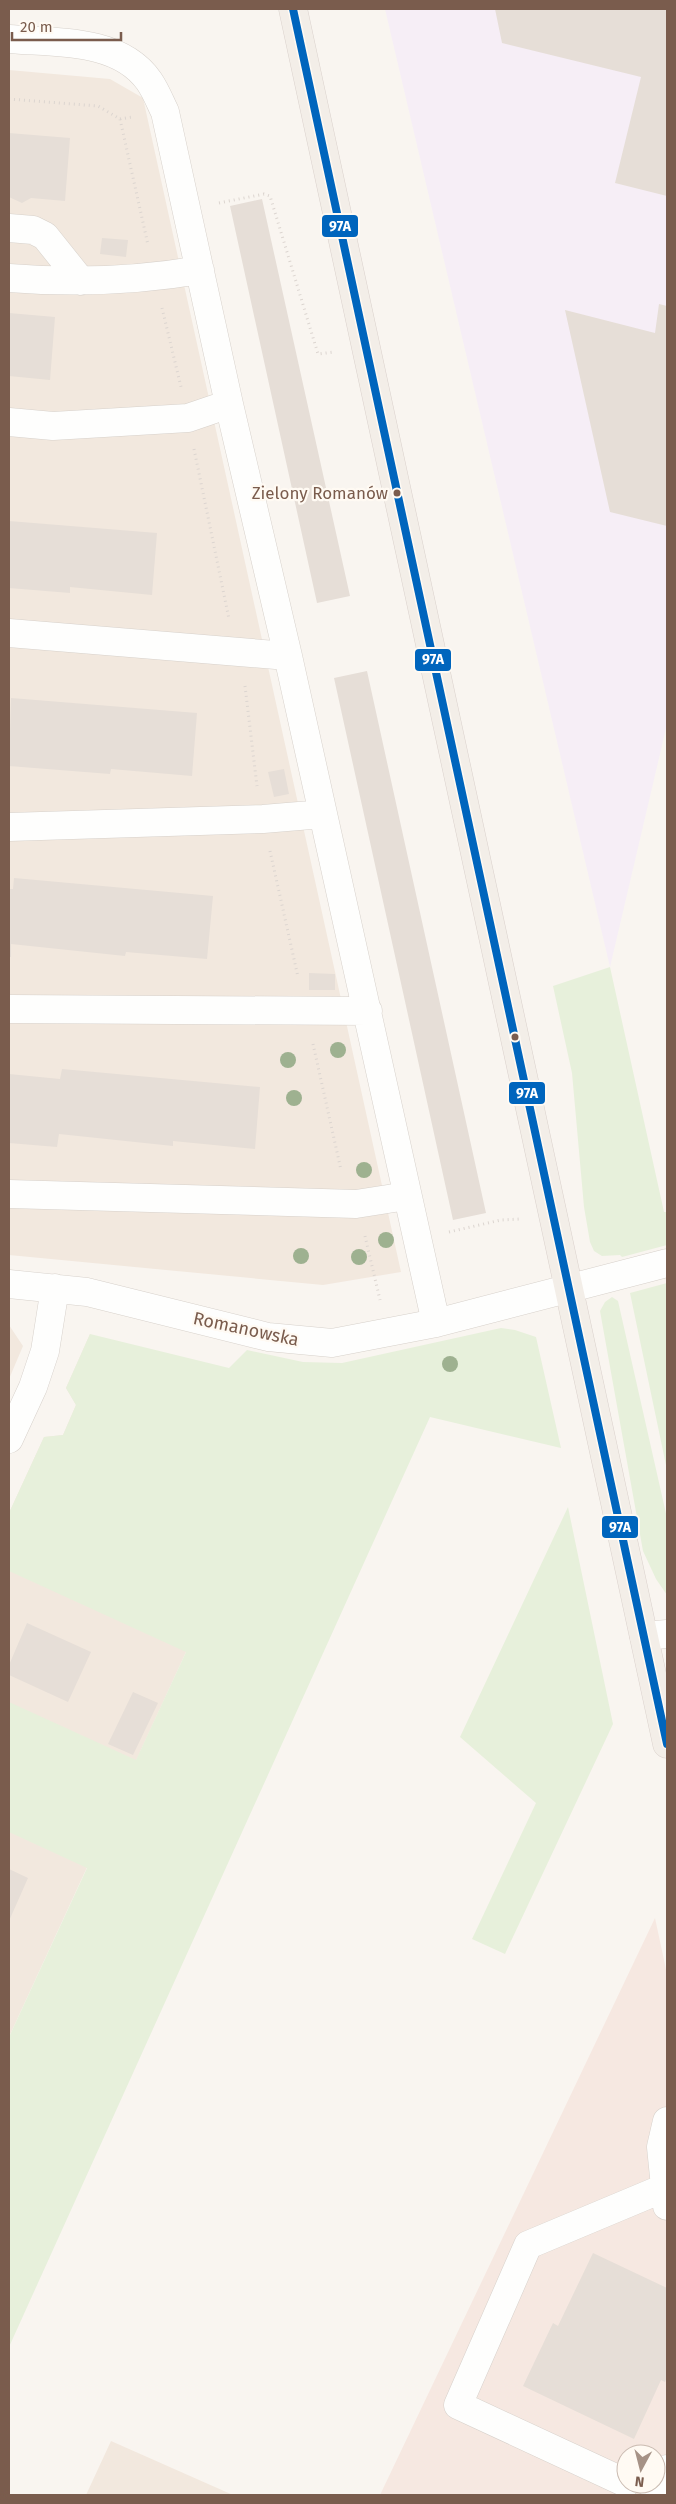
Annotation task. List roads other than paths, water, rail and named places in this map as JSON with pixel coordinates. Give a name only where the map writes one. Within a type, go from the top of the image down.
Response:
[{"type":"main road","points":[[293,9],[570,1289],[656,1635],[667,1744]]},
{"type":"street","points":[[9,39],[106,49],[123,58],[148,80],[166,112],[228,404],[288,656],[436,1323]]},
{"type":"street","points":[[9,228],[33,230],[45,236],[81,281]]},
{"type":"street","points":[[9,278],[81,281],[155,278],[200,270]]},
{"type":"street","points":[[9,422],[53,426],[188,418],[228,404]]},
{"type":"street","points":[[9,633],[288,656]]},
{"type":"street","points":[[9,827],[263,819],[323,814]]},
{"type":"street","points":[[9,1009],[368,1011]]},
{"type":"street","points":[[9,1194],[356,1204],[407,1196]]},
{"type":"street","name":"Romanowska","points":[[9,1284],[55,1288],[114,1298],[268,1336],[332,1343],[436,1323],[667,1263]]},
{"type":"street","points":[[9,1439],[33,1387],[45,1351],[55,1288]]},
{"type":"street","points":[[616,2478],[458,2405],[528,2245],[666,2197],[661,2147],[667,2121]]},
{"type":"street","points":[[654,2495],[667,2469]]},
{"type":"place","name":"Zielony Romanów","points":[[397,493]]}]
